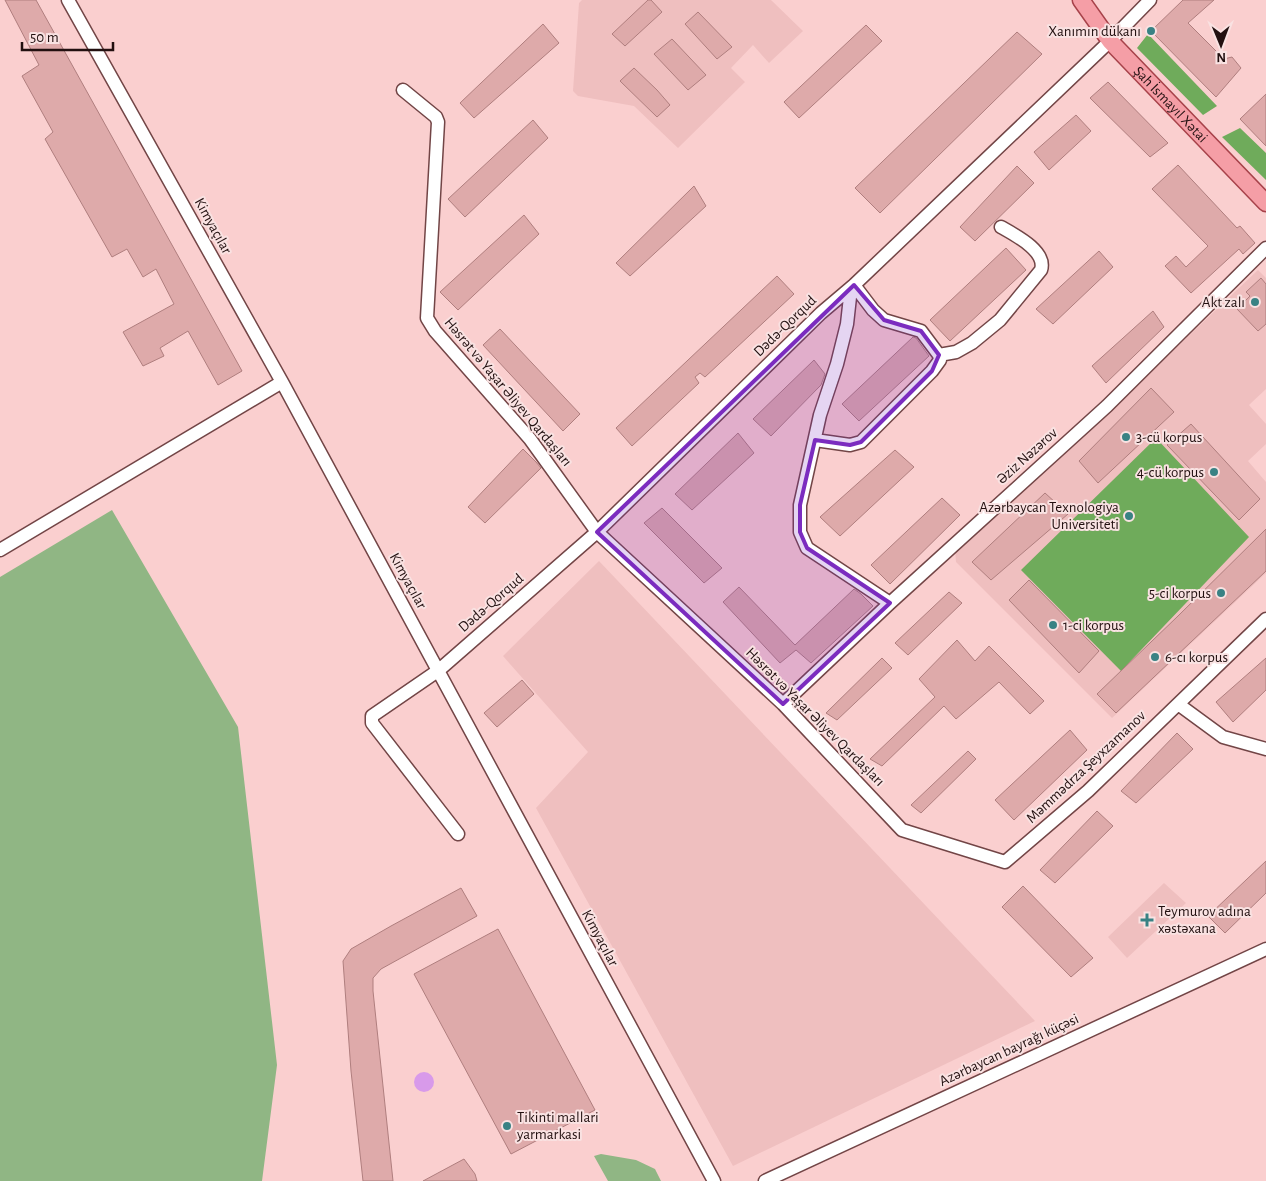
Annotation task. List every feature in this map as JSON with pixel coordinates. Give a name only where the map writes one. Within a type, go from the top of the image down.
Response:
[{"type":"main road","name":"Şah İsmayıl Xətai","points":[[1081,0],[1110,41],[1266,203]]},
{"type":"street","name":"Kimyaçılar","points":[[68,0],[282,382],[714,1181]]},
{"type":"street","name":"Dədə-Qorqud","points":[[458,834],[372,723],[372,716],[439,670],[597,532],[821,313],[853,286],[1110,41],[1150,0]]},
{"type":"street","name":"Həsrət və Yaşar Əliyev Qardaşları","points":[[403,90],[436,117],[438,122],[427,318],[435,331],[530,439],[597,532],[783,704],[902,830]]},
{"type":"street","points":[[939,355],[956,352],[972,343],[993,326],[1041,270],[1043,264],[1033,248],[1001,227]]},
{"type":"street","name":"Əziz Nəzərov","points":[[783,704],[890,603],[1107,406],[1266,248]]},
{"type":"street","points":[[815,440],[850,445],[861,442],[932,371],[940,360],[939,355],[921,331],[884,320],[853,286]]},
{"type":"street","points":[[853,286],[847,324],[837,364],[820,416],[800,505],[800,532],[807,548],[890,603]]},
{"type":"street","points":[[0,550],[282,382]]},
{"type":"street","name":"Məmmədrza Şeyxzamanov","points":[[902,830],[1005,862],[1088,790],[1266,619]]},
{"type":"street","points":[[1178,704],[1223,737],[1266,749]]},
{"type":"street","name":"Azərbaycan bayrağı küçəsi","points":[[765,1181],[1266,949]]},
{"type":"highlighted area","points":[[854,285],[884,320],[921,331],[939,355],[932,371],[861,442],[850,445],[815,440],[800,505],[800,532],[807,548],[890,603],[783,704],[597,532]]},
{"type":"shaded area","points":[[582,0],[771,0],[803,31],[769,63],[753,45],[731,68],[745,82],[678,148],[634,106],[578,96],[573,91],[579,3]]},
{"type":"shaded area","name":"Azərbaycan Texnologiya Universiteti","points":[[1258,270],[1266,278],[1266,389],[1249,405],[1266,424],[1266,444],[1248,461],[1266,482],[1266,573],[1112,718],[956,562],[955,550],[1141,381]]},
{"type":"shaded area","points":[[599,561],[1035,1021],[733,1166],[536,808],[588,752],[503,656]]},
{"type":"shaded area","name":"Teymurov adına xəstəxana","points":[[1164,883],[1186,903],[1127,958],[1108,937]]},
{"type":"shaded area","points":[[424,1072],[431,1075],[434,1082],[431,1089],[424,1092],[417,1089],[414,1082],[417,1075]]},
{"type":"green space","points":[[1148,34],[1217,106],[1203,115],[1137,48]]},
{"type":"green space","points":[[1240,128],[1266,153],[1266,180],[1222,137]]},
{"type":"green space","points":[[1156,438],[1249,537],[1121,671],[1021,570]]},
{"type":"green space","points":[[112,510],[238,727],[277,1065],[262,1181],[0,1181],[0,577]]},
{"type":"green space","points":[[601,1154],[636,1160],[655,1169],[661,1181],[608,1181],[594,1156]]},
{"type":"building","points":[[5,0],[36,0],[242,371],[218,385],[188,331],[160,348],[164,356],[143,366],[123,332],[174,304],[156,269],[143,277],[127,249],[112,257],[45,139],[53,132],[22,76],[39,65]]},
{"type":"building","points":[[648,0],[651,0],[662,12],[625,46],[612,34]]},
{"type":"building","points":[[1183,0],[1214,0],[1188,23],[1224,59],[1232,57],[1241,68],[1216,97],[1151,31]]},
{"type":"building","points":[[698,12],[732,47],[717,59],[685,24]]},
{"type":"building","points":[[543,24],[559,43],[474,118],[460,103]]},
{"type":"building","points":[[866,25],[882,41],[799,118],[784,102]]},
{"type":"building","points":[[1017,32],[1042,54],[880,213],[855,188]]},
{"type":"building","points":[[672,39],[706,75],[688,90],[654,54]]},
{"type":"building","points":[[634,68],[670,105],[657,117],[620,81]]},
{"type":"building","points":[[1108,82],[1168,143],[1150,157],[1090,98]]},
{"type":"building","points":[[1266,94],[1266,146],[1240,119]]},
{"type":"building","points":[[1076,115],[1091,131],[1049,170],[1034,152]]},
{"type":"building","points":[[533,120],[548,138],[465,217],[448,199]]},
{"type":"building","points":[[1178,165],[1237,228],[1240,226],[1255,243],[1243,254],[1239,249],[1191,293],[1165,266],[1176,256],[1186,267],[1208,246],[1152,189]]},
{"type":"building","points":[[1017,166],[1034,183],[975,241],[960,227]]},
{"type":"building","points":[[694,186],[706,206],[630,276],[616,263]]},
{"type":"building","points":[[524,215],[539,234],[458,310],[440,292]]},
{"type":"building","points":[[1006,248],[1026,270],[950,341],[930,320]]},
{"type":"building","points":[[1099,251],[1113,267],[1053,324],[1036,309]]},
{"type":"building","points":[[777,276],[794,294],[705,377],[700,373],[695,377],[699,383],[632,446],[616,428]]},
{"type":"building","name":"Akt zalı","points":[[1261,278],[1266,284],[1266,324],[1258,331],[1237,309],[1250,296],[1246,292]]},
{"type":"building","points":[[1153,311],[1164,327],[1106,383],[1092,366]]},
{"type":"building","points":[[500,329],[580,414],[563,431],[483,345]]},
{"type":"building","points":[[913,337],[916,338],[929,356],[859,421],[842,404]]},
{"type":"building","points":[[814,360],[825,374],[821,385],[771,436],[753,419]]},
{"type":"building","name":"3-cü korpus","points":[[1151,388],[1174,412],[1098,483],[1079,461]]},
{"type":"building","name":"4-cü korpus","points":[[1191,424],[1260,499],[1239,520],[1167,445]]},
{"type":"building","points":[[738,433],[754,453],[692,510],[675,494]]},
{"type":"building","points":[[523,449],[541,468],[485,523],[468,507]]},
{"type":"building","points":[[895,450],[914,467],[840,536],[820,517]]},
{"type":"building","points":[[1045,493],[1068,514],[991,580],[972,562]]},
{"type":"building","points":[[942,498],[960,515],[890,584],[871,565]]},
{"type":"building","points":[[662,508],[722,568],[704,583],[644,523]]},
{"type":"building","points":[[1266,529],[1266,571],[1116,713],[1097,694]]},
{"type":"building","name":"1-ci korpus","points":[[1029,580],[1099,651],[1079,673],[1009,600]]},
{"type":"building","points":[[739,587],[795,645],[854,589],[873,606],[811,663],[796,650],[780,663],[723,602]]},
{"type":"building","points":[[949,592],[962,603],[908,655],[895,643]]},
{"type":"building","points":[[957,640],[975,661],[989,646],[1044,701],[1030,714],[999,682],[956,719],[944,706],[882,766],[870,759],[935,697],[919,679]]},
{"type":"building","points":[[882,658],[892,668],[837,720],[826,713]]},
{"type":"building","points":[[1266,658],[1266,690],[1233,722],[1216,702]]},
{"type":"building","points":[[522,680],[534,694],[497,727],[484,713]]},
{"type":"building","points":[[1070,730],[1087,750],[1014,820],[995,800]]},
{"type":"building","points":[[1177,733],[1193,749],[1136,803],[1121,791]]},
{"type":"building","points":[[968,751],[976,759],[921,813],[911,805]]},
{"type":"building","points":[[1097,811],[1113,826],[1055,883],[1040,870]]},
{"type":"building","points":[[1266,861],[1266,893],[1225,933],[1208,916]]},
{"type":"building","points":[[1023,886],[1093,958],[1071,977],[1002,907]]},
{"type":"building","points":[[461,888],[477,916],[381,969],[373,978],[393,1181],[363,1181],[351,1071],[343,961],[351,949]]},
{"type":"building","points":[[498,929],[595,1110],[511,1154],[414,974]]},
{"type":"building","points":[[464,1159],[475,1174],[477,1181],[423,1181]]},
{"type":"place","name":"Xanımın dükanı","points":[[1151,31]]},
{"type":"place","name":"Akt zalı","points":[[1255,302]]},
{"type":"place","name":"3-cü korpus","points":[[1126,437]]},
{"type":"place","name":"4-cü korpus","points":[[1214,472]]},
{"type":"place","name":"Azərbaycan Texnologiya Universiteti","points":[[1129,516]]},
{"type":"place","name":"5-ci korpus","points":[[1221,593]]},
{"type":"place","name":"1-ci korpus","points":[[1053,625]]},
{"type":"place","name":"6-cı korpus","points":[[1155,657]]},
{"type":"place","name":"Teymurov adına xəstəxana","points":[[1147,920]]},
{"type":"place","name":"Tikinti mallari yarmarkasi","points":[[507,1126]]}]
